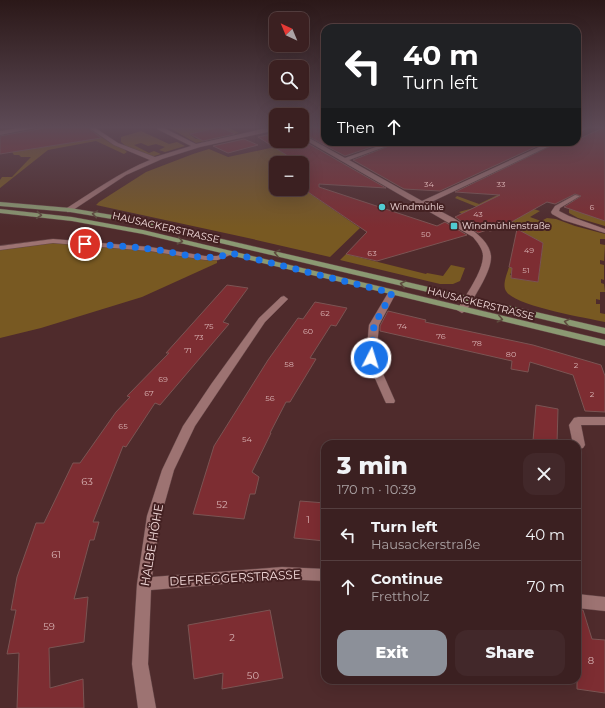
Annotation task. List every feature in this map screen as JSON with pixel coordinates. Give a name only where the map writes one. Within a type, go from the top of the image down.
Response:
[{"type":"main road","name":"HAUSACKERSTRASSE","points":[[0,204],[70,210],[154,225],[605,331]]},
{"type":"main road","name":"HAUSACKERSTRASSE","points":[[0,211],[60,217],[145,232],[462,310],[605,343]]},
{"type":"street","points":[[70,210],[124,175],[156,160]]},
{"type":"street","points":[[344,160],[476,235],[483,245],[487,256],[481,276],[462,310]]},
{"type":"street","points":[[421,204],[516,160]]},
{"type":"street","points":[[577,196],[557,206],[555,212],[566,218],[605,231]]},
{"type":"street","points":[[0,248],[53,241],[150,249],[204,258],[218,258],[231,253]]},
{"type":"street","points":[[390,401],[371,358],[374,325],[392,293]]},
{"type":"street","name":"HALBE HÖHE","points":[[147,708],[140,664],[144,584],[154,516],[168,470],[188,426],[262,320],[284,299]]},
{"type":"street","points":[[578,440],[575,425],[578,421],[605,421]]},
{"type":"street","name":"DEFREGGERSTRASSE","points":[[144,584],[282,573],[321,575]]},
{"type":"street","points":[[581,601],[605,604]]},
{"type":"shaded area","points":[[28,160],[35,160],[0,188],[0,180],[2,177],[12,177]]},
{"type":"shaded area","points":[[177,160],[269,160],[269,196],[309,196],[309,193],[360,228],[330,257],[96,205],[146,172]]},
{"type":"shaded area","points":[[562,160],[586,160],[578,165],[605,172],[605,197],[600,196],[574,210],[584,214],[589,212],[605,217],[605,226],[578,218],[569,213],[569,208],[588,196],[555,186],[521,205],[540,211],[530,217],[541,221],[547,218],[556,219],[605,234],[605,239],[600,239],[600,244],[605,245],[604,261],[600,260],[600,264],[604,265],[604,280],[601,279],[601,283],[604,284],[605,292],[600,292],[600,300],[596,299],[596,304],[600,304],[600,313],[605,314],[605,322],[551,311],[522,302],[512,296],[506,291],[504,286],[509,267],[513,268],[510,275],[512,275],[511,278],[538,282],[543,243],[509,225],[512,224],[480,209],[462,214],[459,212],[477,207],[455,198],[457,196],[479,204],[530,179],[536,179],[539,177],[537,176],[558,170],[556,169],[559,167],[558,166],[567,162]]},
{"type":"shaded area","points":[[51,242],[150,250],[217,259],[217,263],[142,297],[41,328],[0,338],[0,249]]},
{"type":"shaded area","points":[[346,254],[426,274],[443,276],[451,265],[465,268],[460,281],[453,284],[440,284],[340,260]]},
{"type":"building","points":[[309,160],[337,160],[386,188],[319,184],[319,187],[437,226],[445,222],[467,235],[377,261],[346,254],[367,232],[309,193]]},
{"type":"building","points":[[353,160],[507,160],[440,191],[404,189]]},
{"type":"building","points":[[521,160],[605,160],[605,221],[564,207],[581,196],[575,194],[555,204],[547,202],[499,229],[490,231],[487,230],[478,233],[455,217],[500,195],[455,192]]},
{"type":"building","points":[[517,229],[543,243],[538,282],[511,278],[512,268],[509,267]]},
{"type":"building","points":[[227,285],[248,288],[223,322],[229,324],[160,405],[155,403],[126,447],[123,446],[93,522],[99,522],[94,540],[90,540],[74,599],[88,597],[84,642],[49,648],[50,688],[83,679],[84,708],[17,708],[19,653],[7,654],[16,610],[11,610],[17,577],[36,523],[44,523],[73,463],[80,463],[116,412],[130,397],[127,396],[169,353],[166,353]]},
{"type":"building","points":[[315,302],[347,308],[336,326],[331,325],[310,358],[316,359],[290,402],[286,402],[270,433],[252,472],[259,477],[255,494],[250,494],[244,519],[193,514],[214,446],[268,360],[298,318],[303,319]]},
{"type":"building","points":[[388,311],[426,320],[425,322],[533,345],[601,365],[605,376],[605,412],[585,411],[573,375],[530,362],[528,372],[511,369],[512,361],[380,331],[380,326]]},
{"type":"building","points":[[536,405],[558,409],[557,440],[533,440]]},
{"type":"building","points":[[300,501],[321,503],[321,541],[294,538]]},
{"type":"building","points":[[270,610],[283,678],[222,689],[223,673],[194,679],[188,625]]},
{"type":"building","points":[[581,610],[583,610],[592,639],[605,640],[605,693],[577,689],[577,684],[581,684]]},
{"type":"place","name":"Windmühle","points":[[382,207]]},
{"type":"place","name":"Windmühlenstraße","points":[[454,226]]},
{"type":"route","points":[[85,244],[150,249],[204,258],[218,258],[231,253],[392,293],[374,325],[371,358]]}]
